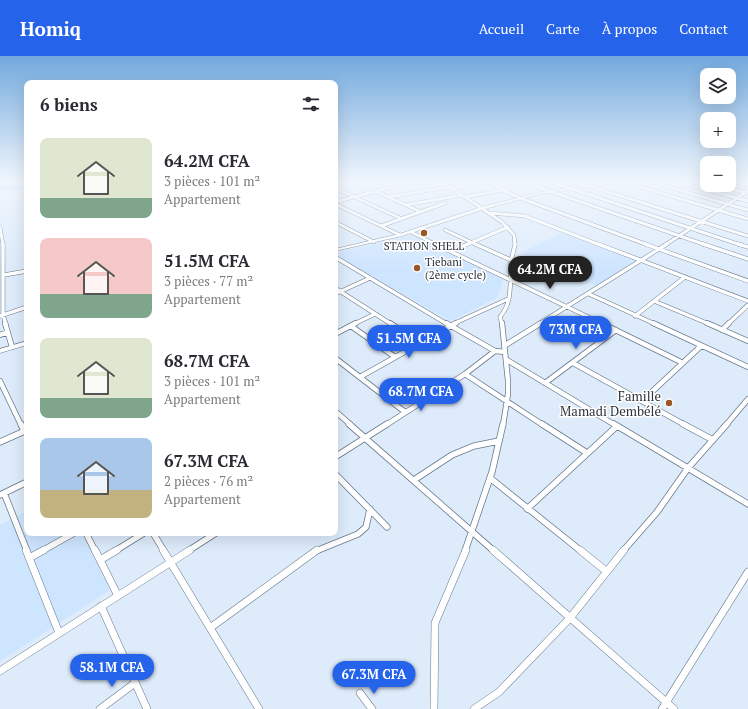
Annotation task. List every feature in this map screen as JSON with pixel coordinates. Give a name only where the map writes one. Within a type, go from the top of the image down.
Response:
[{"type":"main road","points":[[338,249],[400,236],[473,211]]},
{"type":"main road","points":[[0,352],[24,344]]},
{"type":"street","points":[[352,211],[400,236]]},
{"type":"street","points":[[386,211],[402,219]]},
{"type":"street","points":[[556,211],[748,281]]},
{"type":"street","points":[[610,211],[748,259]]},
{"type":"street","points":[[641,211],[748,247]]},
{"type":"street","points":[[670,211],[748,236]]},
{"type":"street","points":[[338,455],[465,374],[495,351],[505,349],[567,307],[717,211]]},
{"type":"street","points":[[724,211],[748,219]]},
{"type":"street","points":[[381,226],[421,212]]},
{"type":"street","points":[[434,709],[434,623],[450,589],[472,532],[490,478],[507,401],[507,360],[503,323],[500,317],[506,309],[511,280],[511,260],[515,243],[514,235],[508,227],[490,213]]},
{"type":"street","points":[[490,213],[526,216],[748,301]]},
{"type":"street","points":[[338,224],[374,242]]},
{"type":"street","points":[[0,227],[4,250],[1,315],[12,347]]},
{"type":"street","points":[[451,251],[508,227]]},
{"type":"street","points":[[445,230],[511,260]]},
{"type":"street","points":[[411,232],[683,363]]},
{"type":"street","points":[[338,260],[495,351]]},
{"type":"street","points":[[4,275],[24,272]]},
{"type":"street","points":[[635,316],[685,277]]},
{"type":"street","points":[[340,292],[370,278]]},
{"type":"street","points":[[340,292],[420,343]]},
{"type":"street","points":[[589,294],[748,367]]},
{"type":"street","points":[[360,377],[450,326],[508,299]]},
{"type":"street","points":[[654,301],[748,341]]},
{"type":"street","points":[[722,330],[748,305]]},
{"type":"street","points":[[1,315],[24,308]]},
{"type":"street","points":[[338,332],[375,314]]},
{"type":"street","points":[[351,326],[395,357]]},
{"type":"street","points":[[545,383],[616,330]]},
{"type":"street","points":[[0,335],[8,332]]},
{"type":"street","points":[[642,400],[701,346]]},
{"type":"street","points":[[338,360],[405,412]]},
{"type":"street","points":[[507,360],[748,504]]},
{"type":"street","points":[[573,362],[713,440]]},
{"type":"street","points":[[465,374],[587,453]]},
{"type":"street","points":[[0,381],[2,390],[24,427]]},
{"type":"street","points":[[474,709],[499,692],[570,618],[606,571],[657,512],[688,468],[748,399]]},
{"type":"street","points":[[338,413],[570,618],[664,706],[674,709]]},
{"type":"street","points":[[526,509],[617,426]]},
{"type":"street","points":[[0,442],[24,431]]},
{"type":"street","points":[[414,480],[452,455],[474,446],[499,441]]},
{"type":"street","points":[[338,477],[387,527]]},
{"type":"street","points":[[490,478],[526,509],[606,571]]},
{"type":"street","points":[[24,483],[2,494],[58,633]]},
{"type":"street","points":[[210,628],[320,548],[358,534],[366,527],[370,510]]},
{"type":"street","points":[[29,558],[69,536]]},
{"type":"street","points":[[88,536],[118,596]]},
{"type":"street","points":[[100,560],[139,536]]},
{"type":"street","points":[[155,536],[259,709]]},
{"type":"street","points":[[0,671],[211,536]]},
{"type":"street","points":[[664,706],[748,574]]},
{"type":"street","points":[[101,606],[147,709]]},
{"type":"street","points":[[100,709],[135,683]]},
{"type":"street","points":[[360,693],[372,709]]},
{"type":"shaded area","points":[[563,232],[637,260],[596,286],[521,253]]},
{"type":"shaded area","name":"Tiebani (2ème cycle)","points":[[412,235],[503,279],[498,297],[451,321],[338,258],[338,252]]},
{"type":"shaded area","points":[[24,513],[24,536],[83,536],[110,590],[0,661],[0,525]]},
{"type":"place","name":"STATION SHELL","points":[[424,233]]},
{"type":"place","name":"Tiebani (2ème cycle)","points":[[417,268]]},
{"type":"place","name":"Famille Mamadi Dembélé","points":[[669,403]]}]
